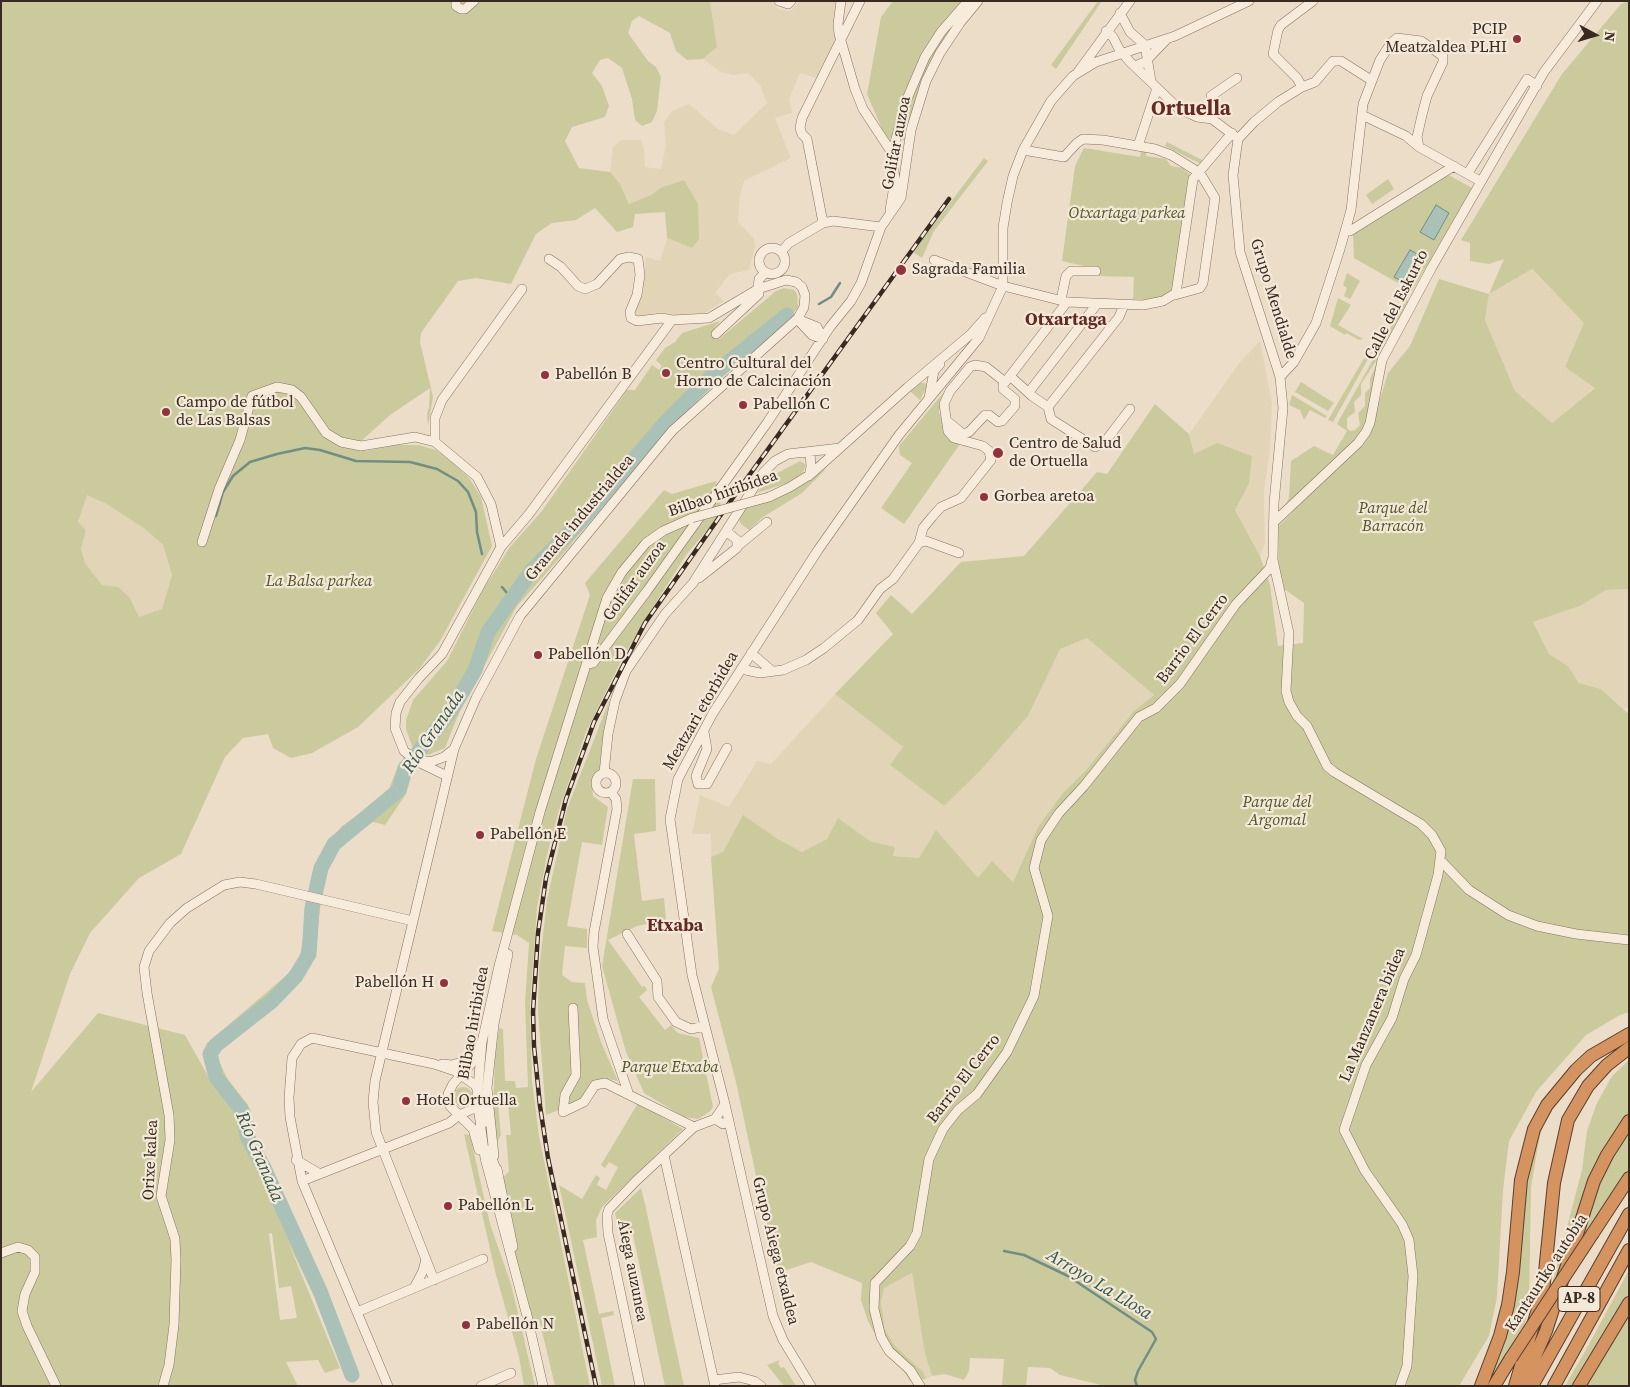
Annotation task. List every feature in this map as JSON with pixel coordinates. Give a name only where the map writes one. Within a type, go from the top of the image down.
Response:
[{"type":"highway","points":[[1481,1386],[1500,1336],[1508,1305],[1513,1272],[1520,1180],[1534,1129],[1552,1098],[1576,1070],[1591,1056],[1629,1034]]},
{"type":"highway","points":[[1515,1386],[1542,1292],[1554,1183],[1568,1120],[1588,1086],[1607,1065],[1629,1048]]},
{"type":"highway","points":[[1522,1386],[1546,1331],[1594,1181],[1607,1155],[1629,1122]]},
{"type":"highway","name":"Kantauriko autobia","points":[[1494,1386],[1629,1178]]},
{"type":"highway","name":"AP-8","points":[[1532,1386],[1629,1214]]},
{"type":"highway","points":[[1554,1386],[1629,1250]]},
{"type":"highway","points":[[1579,1386],[1629,1303]]},
{"type":"street","points":[[456,1],[456,6],[466,9],[474,1]]},
{"type":"street","points":[[779,1],[788,4],[791,1]]},
{"type":"street","name":"Golifar auzoa","points":[[840,1],[838,24],[863,109],[892,152]]},
{"type":"street","points":[[823,223],[807,138],[800,128],[802,118],[842,41],[860,1]]},
{"type":"street","name":"Golifar auzoa","points":[[890,213],[895,180],[892,152],[907,99],[925,56],[941,32],[968,1]]},
{"type":"street","name":"Golifar auzoa","points":[[586,665],[593,664],[647,591],[767,423],[830,327],[851,301],[861,283],[881,227],[901,198],[911,130],[926,81],[955,30],[978,1]]},
{"type":"street","points":[[741,669],[760,673],[771,670],[783,670],[806,660],[824,648],[858,620],[880,589],[893,578],[919,543],[924,528],[941,507],[961,498],[991,460],[989,451],[983,446],[954,438],[948,432],[945,399],[953,380],[979,338],[1003,286],[1006,202],[1023,150],[1050,101],[1064,84],[1078,72],[1110,34],[1120,13],[1130,1]]},
{"type":"street","points":[[1078,72],[1104,58],[1167,39],[1248,1]]},
{"type":"street","points":[[1302,87],[1297,78],[1274,54],[1278,30],[1281,25],[1312,1]]},
{"type":"street","name":"Calle del Eskurto","points":[[1273,523],[1358,443],[1366,432],[1370,423],[1382,360],[1480,181],[1544,72],[1592,4]]},
{"type":"street","points":[[1120,13],[1130,32],[1145,46],[1154,84],[1138,146]]},
{"type":"street","points":[[1110,34],[1130,32]]},
{"type":"street","points":[[1110,34],[1122,52],[1178,108],[1197,117],[1212,119],[1235,136]]},
{"type":"street","name":"Grupo Mendialde","points":[[1280,377],[1294,362],[1316,323],[1351,210],[1363,104],[1380,60],[1391,42],[1397,38],[1421,41],[1443,56],[1443,62],[1427,96],[1418,133],[1419,147]]},
{"type":"street","points":[[1135,66],[1149,58],[1167,39]]},
{"type":"street","points":[[1175,295],[1191,187],[1194,179],[1235,136],[1302,87],[1315,82],[1330,64],[1338,60],[1371,80]]},
{"type":"street","points":[[1212,119],[1215,110],[1211,96],[1237,78]]},
{"type":"street","points":[[1468,173],[1527,79],[1537,86]]},
{"type":"street","points":[[1362,115],[1406,136],[1419,147],[1480,181]]},
{"type":"street","points":[[1406,136],[1418,133]]},
{"type":"street","name":"Grupo Mendialde","points":[[1235,136],[1233,175],[1239,247],[1248,282],[1280,377],[1283,408],[1273,523],[1272,560]]},
{"type":"street","points":[[934,260],[1003,286],[1064,301],[1148,305],[1200,288],[1203,283],[1215,198],[1200,173],[1171,155],[1138,146],[1083,139],[1064,157],[1023,150]]},
{"type":"street","points":[[1345,231],[1350,231],[1454,166]]},
{"type":"street","points":[[781,252],[789,243],[823,223],[833,221],[881,227]]},
{"type":"street","points":[[770,248],[781,252],[785,262],[782,269],[775,274],[764,273],[758,262],[762,252],[770,248]]},
{"type":"street","points":[[549,259],[560,267],[578,286],[585,289],[597,284],[620,260],[629,257],[638,259],[640,275],[637,295],[630,312],[631,318],[637,321],[662,318],[672,320],[709,318],[758,289],[786,280],[796,282],[802,287],[804,303]]},
{"type":"street","points":[[946,420],[964,434],[969,432],[985,415],[989,415],[998,422],[1002,421],[1015,406],[1015,399],[1003,389],[1007,379],[1064,301],[1066,276],[1071,271],[1096,271]]},
{"type":"street","points":[[716,334],[759,294],[759,280],[764,273]]},
{"type":"street","points":[[435,442],[435,418],[442,400],[522,289]]},
{"type":"street","name":"Golifar auzoa","points":[[804,303],[814,346],[808,361]]},
{"type":"street","name":"Granada industrialdea","points":[[434,1280],[376,1132],[373,1102],[382,1053],[454,749],[476,698],[505,642],[540,590],[672,431],[789,327],[797,319],[804,303]]},
{"type":"street","points":[[1030,392],[1097,304]]},
{"type":"street","points":[[1048,407],[1119,317],[1124,305]]},
{"type":"street","name":"Bilbao hiribidea","points":[[527,1316],[503,1232],[485,1158],[478,1096],[482,1042],[499,966],[554,763],[607,598],[626,566],[646,543],[663,532],[692,518],[769,497],[809,476],[920,377],[964,344],[992,310]]},
{"type":"street","points":[[797,319],[823,338]]},
{"type":"street","points":[[447,776],[418,762],[404,751],[395,728],[396,714],[400,702],[442,654],[501,547],[528,514],[672,320]]},
{"type":"street","points":[[789,327],[811,329],[830,327]]},
{"type":"street","points":[[953,380],[975,365],[986,367],[1030,392],[1032,396],[1048,407],[1051,418],[1054,421],[1095,447],[1104,443],[1130,409]]},
{"type":"street","points":[[934,367],[944,377],[953,380]]},
{"type":"street","points":[[929,401],[934,367]]},
{"type":"street","points":[[920,377],[929,381],[932,387]]},
{"type":"street","name":"Meatzari etorbidea","points":[[728,1118],[692,975],[670,819],[678,778],[741,669],[818,550],[899,435],[929,401],[953,380]]},
{"type":"street","points":[[202,542],[219,488],[240,440],[252,396],[277,387],[292,390],[301,397],[326,433],[341,442],[361,446],[415,437],[435,442],[465,465],[477,477],[491,504],[501,547]]},
{"type":"street","points":[[693,583],[763,474],[775,461],[788,454],[840,448]]},
{"type":"street","points":[[809,476],[811,468],[810,452]]},
{"type":"street","points":[[604,773],[610,774],[615,778],[616,788],[611,792],[604,793],[597,786],[597,780],[604,773],[608,734],[615,701],[626,670],[665,614],[693,583],[767,522]]},
{"type":"street","points":[[726,531],[737,540],[739,545]]},
{"type":"street","points":[[919,543],[926,542],[959,553]]},
{"type":"street","points":[[1272,560],[1289,633],[1286,691],[1289,702],[1297,716],[1307,726],[1327,766],[1421,824],[1437,842],[1441,861],[1469,890],[1508,915],[1536,926],[1595,937],[1629,940]]},
{"type":"street","name":"Barrio El Cerro","points":[[918,1382],[889,1351],[881,1337],[874,1309],[875,1283],[905,1252],[918,1234],[929,1159],[937,1141],[958,1110],[977,1094],[1007,1052],[1034,996],[1048,916],[1034,868],[1041,840],[1059,813],[1084,786],[1140,717],[1156,708],[1180,684],[1236,604],[1270,568],[1272,560]]},
{"type":"street","points":[[751,653],[771,670]]},
{"type":"street","points":[[704,732],[707,749],[696,776],[698,784],[707,784],[727,748]]},
{"type":"street","points":[[418,762],[433,761],[444,757],[454,749]]},
{"type":"street","points":[[611,792],[616,799],[617,810],[593,946],[603,1019],[628,1092]]},
{"type":"street","name":"Bilbao hiribidea","points":[[530,853],[494,1024],[487,1098],[498,1175],[543,1386]]},
{"type":"street","name":"La Manzanera bidea","points":[[1400,1386],[1407,1366],[1414,1276],[1411,1248],[1402,1224],[1365,1171],[1344,1130],[1366,1065],[1392,1018],[1404,979],[1416,955],[1441,861]]},
{"type":"street","name":"Orixe kalea","points":[[163,1386],[169,1365],[173,1333],[176,1260],[175,1239],[161,1196],[170,1140],[169,1115],[152,1028],[144,967],[149,951],[170,923],[187,908],[224,885],[240,882],[413,920]]},
{"type":"street","points":[[627,934],[657,981],[658,997],[676,1022],[690,1029],[705,1026]]},
{"type":"street","points":[[499,966],[491,980],[477,1048],[471,1064],[453,1084],[448,1094],[450,1106],[472,1129],[497,1222],[503,1232]]},
{"type":"street","points":[[573,1008],[577,1066],[574,1082],[564,1098],[564,1112],[584,1102],[591,1090],[599,1083],[611,1084],[694,1127]]},
{"type":"street","points":[[302,1181],[446,1124],[459,1115],[471,1110],[478,1096],[489,1033],[494,1024]]},
{"type":"street","points":[[388,1386],[302,1181],[296,1160],[289,1098],[292,1058],[294,1052],[301,1044],[312,1038],[434,1064],[452,1065],[465,1061],[477,1048]]},
{"type":"street","points":[[434,1064],[472,1081],[478,1096],[490,1157],[498,1175]]},
{"type":"street","points":[[717,1119],[725,1104]]},
{"type":"street","points":[[717,1119],[728,1118]]},
{"type":"street","name":"Grupo Aiega etxaldea","points":[[728,1118],[773,1316],[783,1340],[811,1386]]},
{"type":"street","points":[[717,1119],[732,1134]]},
{"type":"street","name":"Aiega auzunea","points":[[640,1386],[608,1233],[607,1215],[609,1209],[636,1181],[694,1127],[717,1119]]},
{"type":"street","points":[[446,1124],[460,1123],[472,1129]]},
{"type":"street","points":[[664,1155],[714,1383],[739,1377],[754,1381],[761,1386]]},
{"type":"street","points":[[296,1160],[320,1174]]},
{"type":"street","points":[[4,1252],[23,1248],[35,1257],[35,1272],[25,1294],[22,1310],[27,1326],[56,1386]]},
{"type":"street","points":[[414,1288],[423,1272],[426,1259]]},
{"type":"street","points":[[357,1312],[483,1259]]},
{"type":"street","points":[[480,1386],[511,1373]]},
{"type":"shaded area","points":[[710,1],[772,1],[778,9],[790,11],[801,1],[835,1],[833,28],[836,42],[816,78],[800,73],[789,99],[792,113],[775,118],[791,158],[744,181],[740,196],[738,222],[754,239],[755,247],[749,270],[730,274],[715,293],[724,301],[705,313],[676,315],[659,312],[639,316],[635,314],[643,292],[646,257],[660,261],[667,238],[692,248],[660,188],[651,195],[629,204],[620,184],[610,172],[613,147],[621,140],[641,140],[644,149],[645,167],[661,169],[666,145],[664,122],[672,111],[689,104],[718,129],[734,135],[767,103],[760,85],[748,73],[734,75],[721,72],[703,59],[717,47]]},
{"type":"shaded area","points":[[1436,205],[1449,213],[1434,240],[1420,232]]},
{"type":"shaded area","points":[[1410,250],[1424,258],[1409,285],[1394,277]]},
{"type":"shaded area","points":[[1531,269],[1585,324],[1565,367],[1595,387],[1552,423],[1515,391],[1485,320],[1489,294]]},
{"type":"shaded area","points":[[1260,341],[1272,403],[1270,449],[1264,491],[1265,544],[1260,556],[1235,510],[1249,484],[1194,454],[1189,434],[1240,362]]},
{"type":"shaded area","points":[[87,494],[105,503],[145,529],[163,545],[172,575],[162,609],[139,617],[130,598],[102,585],[85,563],[81,549],[86,530],[78,522]]},
{"type":"shaded area","points":[[1629,589],[1629,706],[1625,709],[1601,689],[1579,683],[1568,666],[1549,654],[1533,622],[1580,606],[1606,590]]},
{"type":"shaded area","points":[[1087,638],[1154,695],[1134,711],[1086,770],[1062,794],[1038,827],[1013,882],[979,878],[919,858],[893,856],[895,847],[870,841],[838,818],[827,839],[802,852],[776,838],[711,857],[711,834],[692,834],[700,795],[729,807],[757,761],[771,764],[835,694],[903,747],[890,765],[944,806],[980,771],[1028,716],[1059,649]]},
{"type":"shaded area","points":[[912,1273],[925,1354],[932,1376],[926,1379],[923,1372],[894,1346],[885,1329],[881,1303],[884,1288]]},
{"type":"green space","name":"La Balsa parkea","points":[[1,1],[710,1],[717,47],[703,59],[687,60],[676,51],[670,33],[639,16],[632,21],[628,33],[648,61],[656,67],[661,77],[657,111],[652,122],[642,126],[635,120],[632,99],[622,68],[608,58],[600,60],[592,73],[602,86],[609,106],[605,117],[572,127],[565,141],[579,168],[610,172],[620,184],[629,204],[651,195],[660,188],[684,180],[698,204],[699,239],[692,248],[667,238],[665,212],[635,214],[633,227],[617,232],[595,208],[576,220],[552,223],[536,234],[511,284],[476,278],[458,281],[421,333],[420,342],[433,397],[428,426],[427,414],[430,388],[390,415],[359,443],[365,451],[396,445],[418,445],[436,450],[453,463],[469,478],[481,497],[492,546],[440,641],[420,668],[358,727],[312,753],[291,758],[273,748],[268,734],[243,738],[225,757],[181,854],[139,878],[90,933],[70,974],[31,1092],[98,1013],[185,1035],[208,1076],[205,1054],[206,1044],[288,974],[300,956],[314,874],[328,843],[342,826],[387,794],[400,761],[412,773],[406,794],[385,825],[373,822],[335,849],[323,875],[316,952],[303,978],[286,995],[223,1044],[218,1051],[217,1057],[227,1078],[248,1105],[255,1139],[296,1228],[352,1375],[288,1242],[340,1368],[325,1373],[318,1360],[286,1362],[298,1386],[1,1386]],"holes":[[[87,495],[105,503],[145,529],[163,545],[172,575],[162,609],[139,617],[130,598],[118,587],[102,585],[85,563],[81,549],[86,530],[78,522]],[[272,1233],[279,1288],[291,1286],[297,1318],[280,1320],[269,1234]]]},
{"type":"green space","points":[[893,1],[973,1],[950,31],[905,140],[886,138],[867,94],[881,17]]},
{"type":"green space","points":[[1098,1],[1102,1],[1056,69],[1051,65]]},
{"type":"green space","points":[[1629,1],[1629,589],[1606,590],[1580,606],[1533,622],[1549,654],[1568,666],[1579,683],[1601,689],[1629,714],[1629,1012],[1620,1015],[1586,1035],[1536,1092],[1509,1141],[1503,1190],[1497,1297],[1489,1336],[1459,1386],[1105,1386],[1060,1375],[1050,1368],[1028,1367],[1026,1386],[1002,1386],[1004,1359],[970,1358],[969,1371],[964,1380],[945,1374],[932,1376],[925,1354],[912,1273],[884,1288],[881,1303],[885,1329],[894,1345],[923,1372],[926,1379],[910,1381],[900,1365],[880,1344],[868,1321],[861,1300],[862,1283],[811,1262],[777,1273],[736,1082],[711,987],[719,969],[711,857],[723,852],[743,815],[776,838],[802,852],[827,839],[838,818],[870,841],[895,847],[893,856],[919,858],[936,830],[978,878],[992,861],[1013,882],[1038,827],[1062,794],[1086,770],[1134,711],[1154,695],[1087,638],[1060,649],[1028,716],[980,771],[944,806],[890,765],[903,747],[835,694],[893,634],[876,613],[891,595],[912,614],[961,562],[1024,556],[1097,472],[1107,474],[1155,404],[1189,434],[1194,454],[1217,443],[1252,456],[1249,484],[1235,510],[1260,556],[1270,585],[1278,646],[1303,643],[1304,603],[1284,589],[1278,568],[1279,526],[1370,432],[1388,373],[1410,346],[1439,279],[1489,294],[1504,259],[1489,264],[1470,261],[1470,243],[1461,240],[1562,74],[1621,4]],"holes":[[[1532,269],[1584,323],[1565,367],[1595,388],[1552,423],[1515,391],[1485,320],[1489,294]]]},
{"type":"green space","points":[[1167,142],[1202,160],[1201,164],[1165,146]]},
{"type":"green space","name":"Otxartaga parkea","points":[[1084,148],[1140,157],[1141,152],[1146,152],[1146,156],[1166,159],[1171,166],[1182,168],[1192,176],[1173,294],[1151,300],[1133,299],[1134,277],[1098,276],[1098,269],[1062,261],[1075,166]]},
{"type":"green space","points":[[984,158],[988,161],[934,231],[922,258],[913,252]]},
{"type":"green space","points":[[1447,174],[1472,188],[1412,291],[1354,258],[1353,233]]},
{"type":"green space","points":[[1388,179],[1394,189],[1372,204],[1366,195]]},
{"type":"green space","points":[[1347,273],[1360,281],[1350,299],[1344,296],[1347,288],[1343,285]]},
{"type":"green space","points":[[784,288],[794,290],[797,294],[798,307],[795,311],[667,428],[563,554],[517,606],[461,708],[445,748],[428,755],[412,746],[406,729],[406,720],[413,700],[447,661],[483,590],[510,547],[542,511],[627,390],[635,390],[652,365],[659,370],[662,366],[656,360],[665,348],[675,342],[682,333],[720,321],[713,330],[719,339],[776,291]]},
{"type":"green space","points":[[1338,298],[1351,305],[1338,325],[1363,339],[1359,340],[1346,333],[1345,335],[1330,326]]},
{"type":"green space","points":[[1406,300],[1409,301],[1380,355],[1361,384],[1361,395],[1354,402],[1355,412],[1347,418],[1347,428],[1350,431],[1355,430],[1360,425],[1358,413],[1365,406],[1365,393],[1370,388],[1370,379],[1378,361],[1369,417],[1363,429],[1356,439],[1282,511],[1289,498],[1291,461],[1314,446],[1333,455],[1347,431],[1337,424]]},
{"type":"green space","points":[[1372,352],[1333,422],[1328,420],[1363,360]]},
{"type":"green space","points":[[1301,382],[1334,403],[1328,411],[1295,392]]},
{"type":"green space","points":[[920,383],[925,383],[927,386],[920,400],[910,391]]},
{"type":"green space","points":[[949,386],[942,397],[939,412],[947,434],[960,444],[904,524],[881,508],[912,463],[900,455],[899,446]]},
{"type":"green space","points":[[1292,395],[1327,416],[1325,418],[1310,410],[1304,420],[1300,410],[1289,405]]},
{"type":"green space","points":[[800,461],[806,465],[802,474],[787,483],[757,493],[770,477]]},
{"type":"green space","points":[[827,468],[802,493],[763,517],[749,530],[741,524],[739,519],[745,508],[792,491]]},
{"type":"green space","points":[[716,481],[723,516],[719,516],[686,555],[622,659],[586,732],[559,810],[547,855],[537,908],[530,1006],[532,1081],[539,1136],[590,1386],[555,1386],[539,1319],[528,1321],[499,1182],[509,1171],[506,1135],[511,1135],[508,1103],[498,1104],[501,1135],[497,1142],[493,1110],[495,1056],[499,1028],[503,1029],[505,1081],[515,1081],[516,1088],[528,1087],[525,1003],[529,943],[517,935],[492,931],[536,759],[590,595],[585,583],[664,490],[672,494]]},
{"type":"green space","points":[[609,701],[602,762],[592,784],[593,796],[608,807],[602,845],[582,842],[567,926],[587,929],[587,948],[565,946],[562,975],[572,982],[585,983],[587,1000],[601,1042],[618,1081],[607,1079],[595,1080],[579,1102],[546,1115],[538,1012],[539,970],[547,900],[567,809]]},
{"type":"green space","name":"Parque Etxaba","points":[[633,779],[655,779],[656,831],[634,834],[642,901],[664,898],[666,920],[637,926],[608,940],[642,987],[645,986],[647,990],[639,997],[665,1030],[671,1025],[678,1033],[699,1038],[713,1107],[698,1119],[684,1117],[644,1093],[626,1052],[602,966]]},
{"type":"green space","points":[[1629,1060],[1629,1113],[1624,1118],[1560,1274],[1552,1284],[1582,1170],[1587,1131],[1597,1103],[1612,1076]]},
{"type":"green space","points":[[463,1087],[470,1090],[473,1097],[470,1104],[463,1107],[456,1104],[453,1097],[456,1090]]},
{"type":"green space","points":[[638,1103],[683,1129],[602,1207],[596,1220],[597,1237],[583,1240],[599,1314],[613,1311],[614,1315],[601,1318],[615,1386],[602,1386],[559,1185],[582,1199],[596,1175],[600,1178],[597,1185],[606,1190],[618,1167],[609,1162],[605,1168],[601,1165]]},
{"type":"green space","points":[[1547,1116],[1540,1135],[1531,1187],[1529,1304],[1525,1324],[1491,1377],[1508,1330],[1514,1300],[1525,1193],[1537,1135]]},
{"type":"green space","points":[[1629,1132],[1629,1169],[1580,1243],[1597,1189],[1615,1152]]},
{"type":"green space","points":[[464,1134],[470,1135],[490,1224],[511,1284],[535,1386],[524,1386],[519,1357],[495,1271]]},
{"type":"green space","points":[[641,1188],[684,1386],[665,1386],[632,1230],[619,1232],[615,1213]]},
{"type":"green space","points":[[1629,1270],[1629,1386],[1565,1386],[1588,1346]]},
{"type":"green space","points":[[780,1360],[778,1363],[781,1368],[784,1367],[796,1386],[784,1386],[767,1365]]},
{"type":"waterway","points":[[819,304],[831,297],[840,283]]},
{"type":"waterway","name":"Río Granada","points":[[352,1375],[320,1291],[265,1170],[247,1136],[243,1112],[216,1077],[210,1054],[216,1045],[272,1001],[296,976],[309,954],[312,908],[321,868],[334,844],[399,790],[405,769],[453,708],[475,670],[488,632],[532,570],[582,520],[663,425],[716,372],[787,315]]},
{"type":"waterway","points":[[216,516],[223,492],[233,476],[250,462],[277,454],[305,448],[320,450],[356,461],[410,462],[437,469],[458,481],[468,492],[476,512],[477,532],[482,554]]},
{"type":"waterway","points":[[502,587],[512,599]]},
{"type":"waterway","name":"Arroyo La Llosa","points":[[1004,1251],[1024,1255],[1068,1276],[1152,1332],[1156,1339],[1138,1371],[1135,1380],[1137,1386]]},
{"type":"railway","points":[[596,1386],[548,1158],[534,1046],[533,1012],[538,933],[546,878],[566,799],[594,722],[645,623],[732,499],[949,199]]},
{"type":"place","name":"PCIP Meatzaldea PLHI","points":[[1517,39]]},
{"type":"place","name":"Sagrada Familia","points":[[901,270]]},
{"type":"place","name":"Centro Cultural del Horno de Calcinación","points":[[666,373]]},
{"type":"place","name":"Pabellón B","points":[[545,375]]},
{"type":"place","name":"Pabellón C","points":[[743,405]]},
{"type":"place","name":"Campo de fútbol de Las Balsas","points":[[166,412]]},
{"type":"place","name":"Centro de Salud de Ortuella","points":[[998,453]]},
{"type":"place","name":"Gorbea aretoa","points":[[984,497]]},
{"type":"place","name":"Pabellón D","points":[[538,655]]},
{"type":"place","name":"Pabellón E","points":[[480,835]]},
{"type":"place","name":"Pabellón H","points":[[444,983]]},
{"type":"place","name":"Hotel Ortuella","points":[[406,1101]]},
{"type":"place","name":"Pabellón L","points":[[448,1206]]},
{"type":"place","name":"Pabellón N","points":[[466,1325]]},
{"type":"district","name":"Ortuella","points":[[1191,110]]},
{"type":"district","name":"Otxartaga","points":[[1066,320]]},
{"type":"district","name":"Etxaba","points":[[675,926]]},
{"type":"park label","name":"Parque del Barracón","points":[[1393,518]]},
{"type":"park label","name":"Parque del Argomal","points":[[1277,812]]}]
